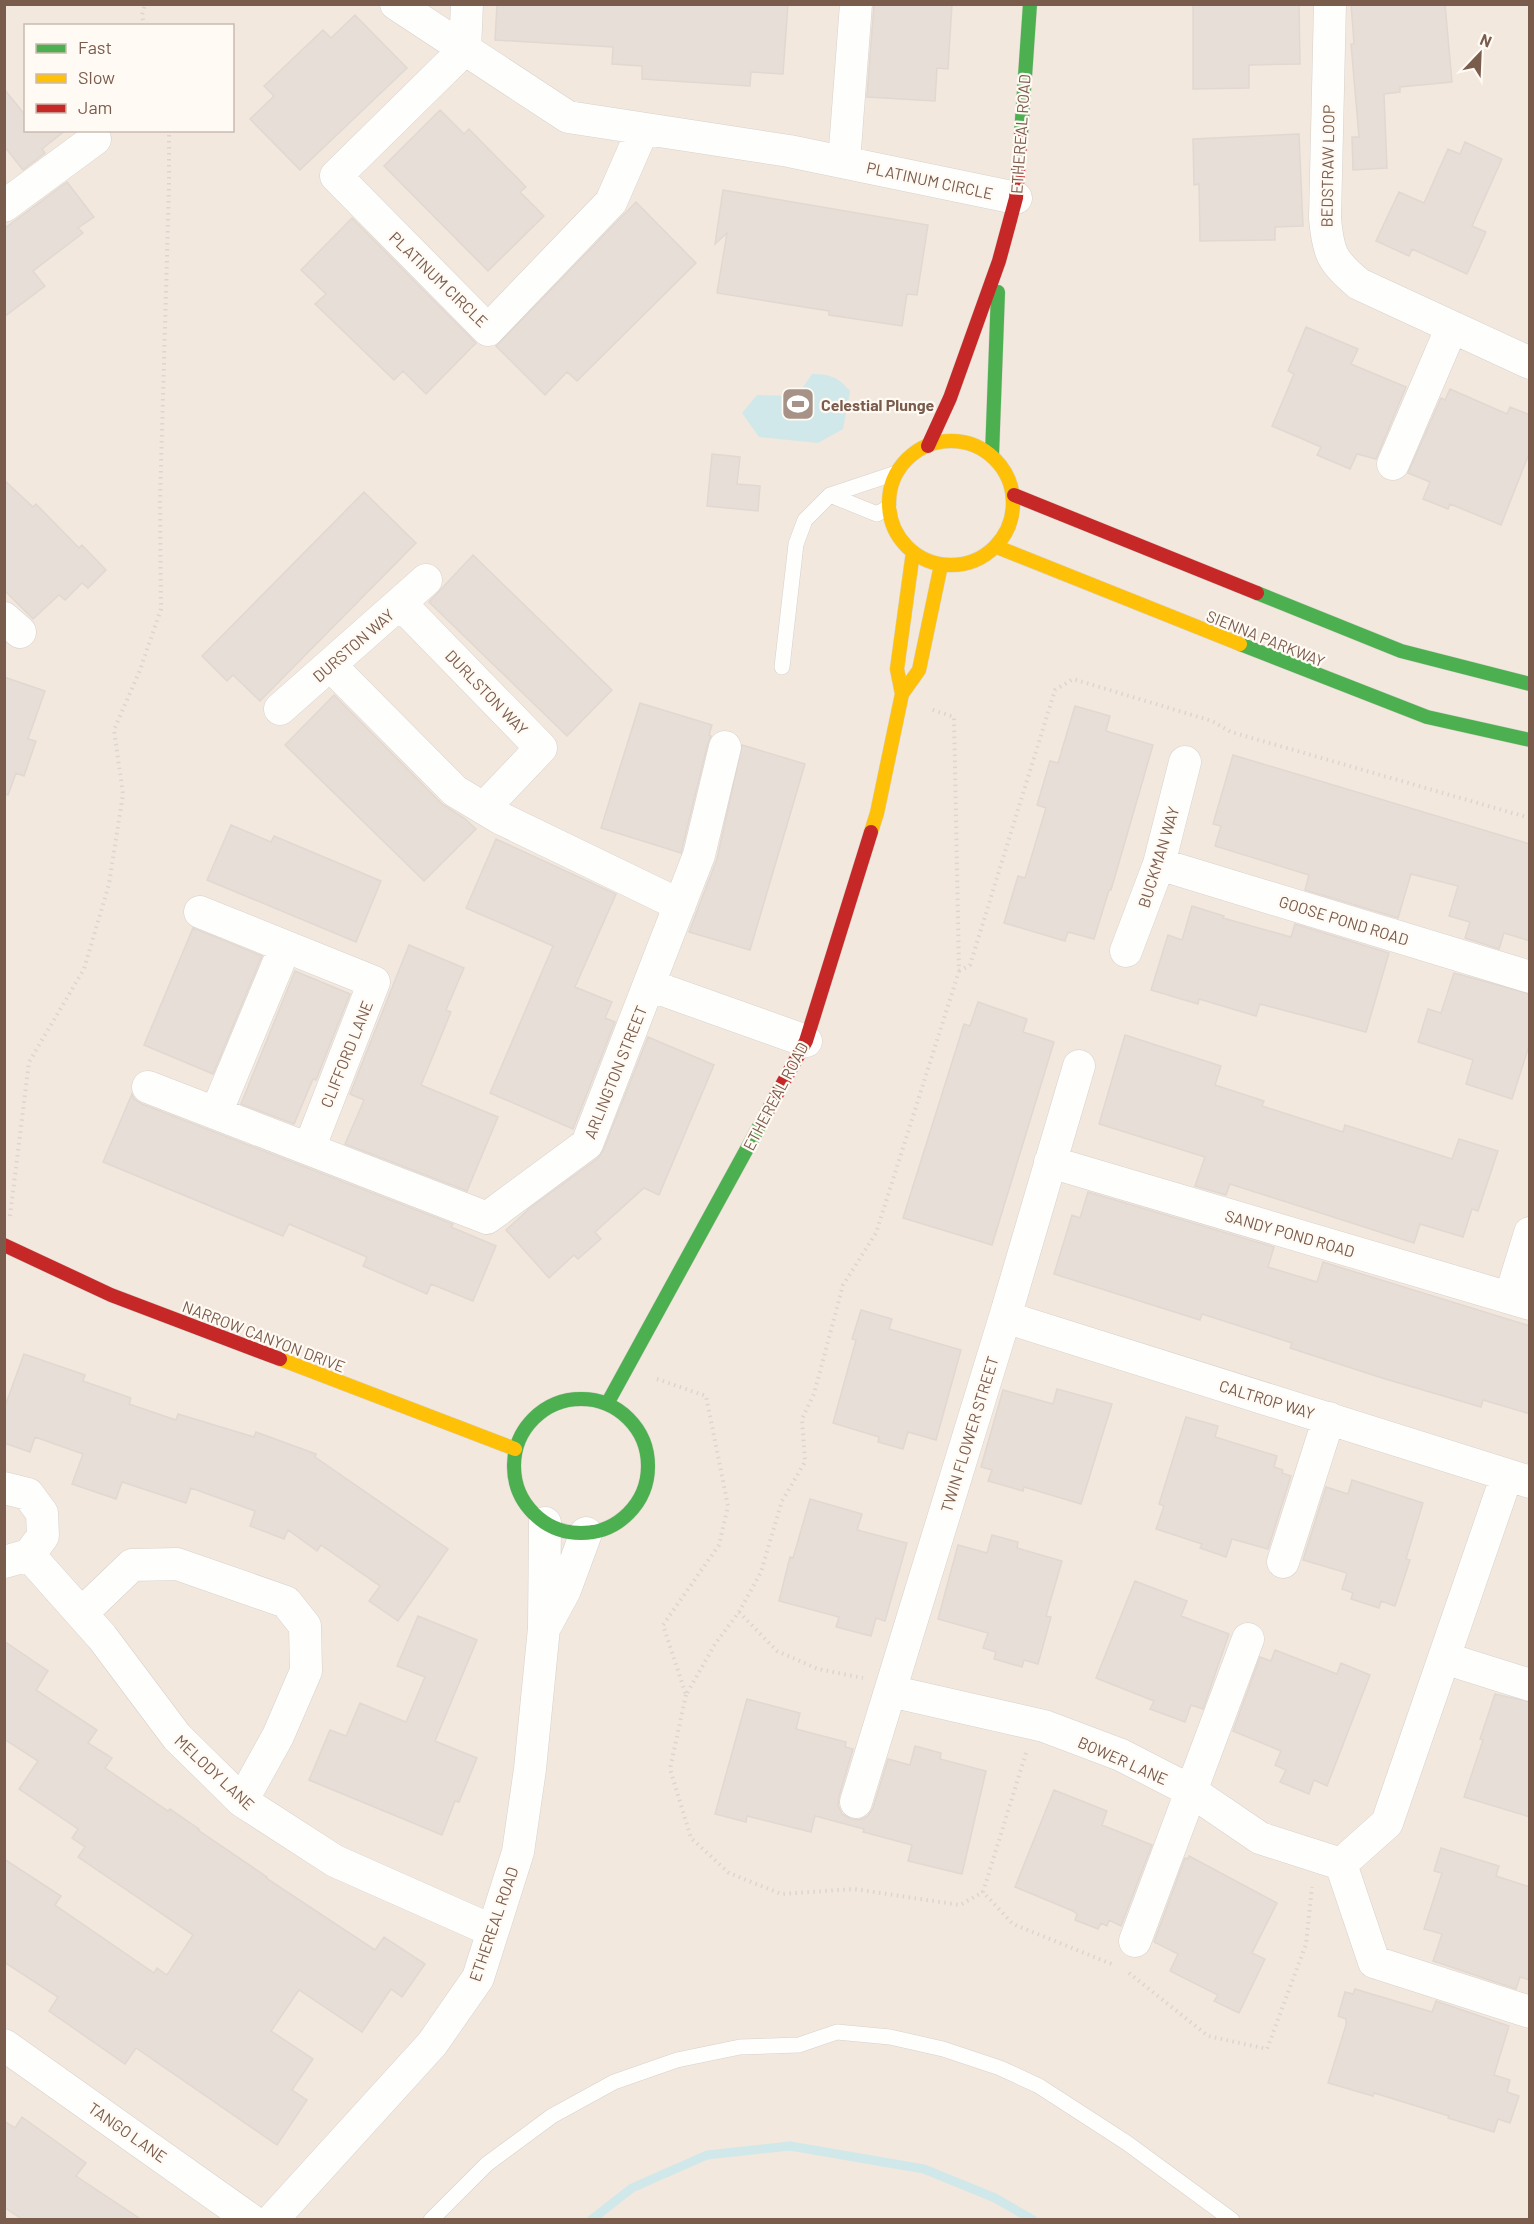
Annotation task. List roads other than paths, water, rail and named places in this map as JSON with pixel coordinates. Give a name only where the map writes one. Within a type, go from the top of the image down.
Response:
[{"type":"street","name":"PLATINUM CIRCLE","points":[[396,4],[568,117],[789,151],[1016,198]]},
{"type":"street","points":[[465,49],[467,4]]},
{"type":"street","name":"PLATINUM CIRCLE","points":[[844,162],[856,4]]},
{"type":"street","name":"ETHEREAL ROAD","points":[[928,446],[950,398],[999,261],[1016,198],[1030,4]]},
{"type":"street","name":"BEDSTRAW LOOP","points":[[1330,4],[1325,218],[1327,243],[1338,267],[1359,284],[1451,329],[1530,363]]},
{"type":"street","name":"PLATINUM CIRCLE","points":[[465,49],[336,177],[488,330],[611,201],[643,129]]},
{"type":"street","points":[[4,206],[94,139]]},
{"type":"street","name":"ETHEREAL ROAD","points":[[896,473],[909,457],[928,446],[944,441],[977,446],[992,455],[999,261]]},
{"type":"street","points":[[1393,464],[1451,329]]},
{"type":"street","points":[[896,473],[889,507],[892,524],[901,540],[913,552],[926,560],[941,565],[956,566],[971,563],[996,547],[1007,532],[1013,514],[1014,495],[1010,480],[992,455]]},
{"type":"street","points":[[1014,495],[1401,651],[1530,684]]},
{"type":"street","name":"SIENNA PARKWAY","points":[[996,547],[1427,717],[1530,740]]},
{"type":"street","name":"ETHEREAL ROAD","points":[[607,1404],[806,1041],[877,813],[901,697],[897,669],[913,552]]},
{"type":"street","name":"ETHEREAL ROAD","points":[[901,697],[919,670],[941,565]]},
{"type":"street","name":"DURSTON WAY","points":[[280,710],[426,580]]},
{"type":"street","name":"DURLSTON WAY","points":[[400,603],[541,748],[484,808]]},
{"type":"street","points":[[330,665],[456,791],[484,808],[680,905]]},
{"type":"street","name":"ARLINGTON STREET","points":[[309,1149],[487,1218],[587,1144],[699,855],[725,747]]},
{"type":"street","name":"BUCKMAN WAY","points":[[1126,951],[1159,864],[1185,762]]},
{"type":"street","name":"GOOSE POND ROAD","points":[[1159,864],[1530,977]]},
{"type":"street","name":"CLIFFORD LANE","points":[[200,912],[374,982],[309,1149]]},
{"type":"street","points":[[216,1113],[285,947]]},
{"type":"street","name":"ARLINGTON STREET","points":[[649,985],[806,1041]]},
{"type":"street","name":"TWIN FLOWER STREET","points":[[856,1802],[1005,1317],[1079,1066]]},
{"type":"street","points":[[148,1087],[309,1149]]},
{"type":"street","name":"SANDY POND ROAD","points":[[1050,1162],[1520,1301]]},
{"type":"street","points":[[1520,1301],[1530,1233]]},
{"type":"street","name":"NARROW CANYON DRIVE","points":[[5,1246],[111,1295],[515,1449]]},
{"type":"street","name":"CALTROP WAY","points":[[1005,1317],[1518,1478]]},
{"type":"street","points":[[589,1399],[607,1404],[624,1414],[638,1430],[646,1448],[648,1468],[645,1488],[635,1506],[621,1520],[603,1530],[586,1533],[563,1531],[545,1523],[528,1508],[518,1490],[513,1470],[515,1449],[523,1431],[535,1416],[551,1405],[569,1400],[589,1399]]},
{"type":"street","points":[[1283,1562],[1329,1418]]},
{"type":"street","points":[[1518,1478],[1444,1658],[1387,1823],[1341,1864],[1374,1962],[1530,2012]]},
{"type":"street","name":"MELODY LANE","points":[[4,1488],[28,1494],[42,1513],[43,1536],[17,1559],[82,1613],[177,1737],[242,1801],[335,1861],[493,1931]]},
{"type":"street","name":"ETHEREAL ROAD","points":[[272,2220],[432,2044],[477,1977],[518,1852],[530,1769],[544,1628],[545,1523]]},
{"type":"street","name":"ETHEREAL ROAD","points":[[544,1628],[565,1590],[586,1533]]},
{"type":"street","points":[[82,1613],[132,1565],[177,1564],[286,1602],[304,1626],[306,1671],[278,1736],[242,1801]]},
{"type":"street","points":[[1135,1941],[1248,1639]]},
{"type":"street","points":[[1444,1658],[1530,1686]]},
{"type":"street","name":"BOWER LANE","points":[[892,1687],[1044,1726],[1121,1755],[1191,1791],[1260,1838],[1341,1864]]},
{"type":"street","name":"TANGO LANE","points":[[4,2045],[251,2220]]},
{"type":"lane","points":[[782,667],[796,544],[805,520],[830,495],[896,473]]},
{"type":"lane","points":[[830,495],[877,514],[889,507]]},
{"type":"lane","points":[[431,2220],[487,2164],[552,2116],[614,2082],[677,2060],[740,2047],[799,2045],[837,2032],[890,2037],[943,2049],[1000,2068],[1039,2086],[1127,2143],[1232,2220]]},
{"type":"water","name":"Celestial Plunge","points":[[812,374],[833,377],[842,382],[850,391],[843,429],[818,443],[759,437],[742,413],[757,395],[797,396]]},
{"type":"waterway","points":[[591,2220],[632,2188],[707,2155],[790,2146],[924,2169],[995,2198],[1033,2220]]},
{"type":"place","name":"Celestial Plunge","points":[[798,404]]}]
